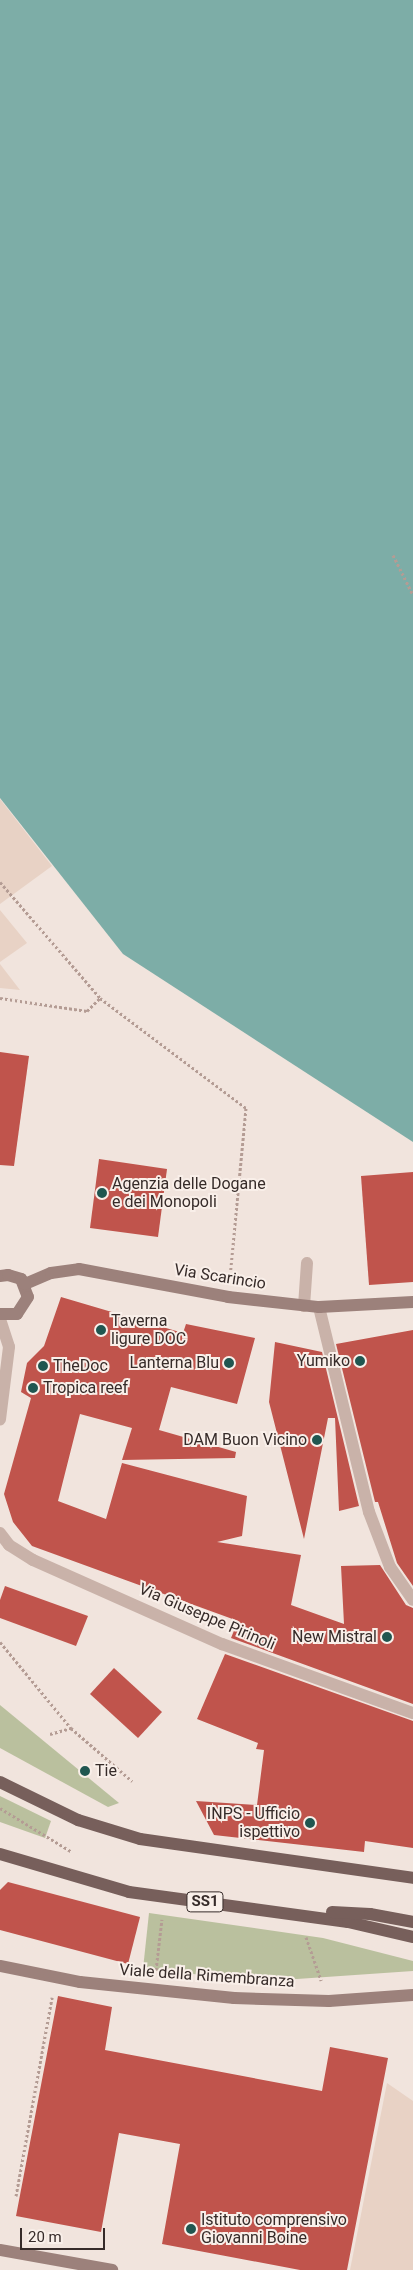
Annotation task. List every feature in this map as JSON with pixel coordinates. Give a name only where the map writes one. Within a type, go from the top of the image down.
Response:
[{"type":"main road","points":[[0,1782],[78,1820],[140,1838],[413,1878]]},
{"type":"main road","name":"SS1","points":[[0,1854],[129,1892],[300,1914],[413,1937]]},
{"type":"main road","points":[[272,1910],[370,1914],[413,1922]]},
{"type":"street","points":[[304,1306],[307,1263]]},
{"type":"street","name":"Via Scarincio","points":[[25,1284],[51,1273],[79,1269],[228,1297],[304,1306],[319,1307],[413,1302]]},
{"type":"street","points":[[0,1276],[14,1276],[25,1284],[28,1297],[23,1310],[11,1316],[0,1314]]},
{"type":"street","points":[[319,1307],[369,1512],[390,1567],[413,1600]]},
{"type":"street","points":[[0,1319],[9,1347],[0,1419]]},
{"type":"street","name":"Via Giuseppe Pirinoli","points":[[0,1533],[9,1545],[33,1560],[222,1644],[413,1713]]},
{"type":"street","name":"Viale della Rimembranza","points":[[0,1966],[80,1982],[234,1998],[329,2001],[413,1995]]},
{"type":"street","points":[[0,2250],[112,2270]]},
{"type":"path","points":[[393,555],[413,595]]},
{"type":"path","points":[[0,882],[100,998],[246,1108],[228,1297]]},
{"type":"path","points":[[0,998],[87,1011],[100,998]]},
{"type":"path","points":[[0,1642],[71,1728],[132,1781]]},
{"type":"path","points":[[50,1734],[71,1728]]},
{"type":"path","points":[[0,1808],[74,1853]]},
{"type":"path","points":[[300,1914],[329,2001]]},
{"type":"path","points":[[143,1988],[157,1970],[162,1919]]},
{"type":"path","points":[[16,2196],[52,1998]]},
{"type":"green space","points":[[0,1705],[119,1803],[108,1807],[0,1748]]},
{"type":"green space","points":[[0,1796],[51,1821],[45,1838],[0,1822]]},
{"type":"green space","points":[[149,1913],[323,1938],[413,1961],[413,1971],[297,1979],[223,1977],[143,1969]]},
{"type":"shaded area","points":[[0,799],[52,866],[0,904]]},
{"type":"shaded area","points":[[0,910],[27,943],[0,962]]},
{"type":"shaded area","points":[[0,964],[20,990],[0,988]]},
{"type":"shaded area","points":[[387,2083],[413,2101],[413,2270],[350,2270]]},
{"type":"water","points":[[0,0],[413,0],[413,1142],[123,954],[0,798]]},
{"type":"building","points":[[0,1052],[29,1056],[14,1166],[0,1165]]},
{"type":"building","points":[[99,1159],[167,1169],[158,1237],[90,1228]]},
{"type":"building","points":[[413,1172],[413,1282],[369,1285],[361,1176]]},
{"type":"building","points":[[61,1297],[183,1333],[186,1324],[255,1338],[237,1404],[171,1387],[159,1430],[236,1452],[235,1458],[122,1460],[132,1428],[80,1414],[58,1501],[106,1519],[122,1463],[247,1496],[242,1536],[217,1542],[301,1555],[291,1605],[344,1624],[341,1566],[380,1565],[406,1605],[413,1608],[413,1704],[231,1638],[238,1621],[32,1546],[13,1522],[4,1494],[31,1398],[21,1392],[27,1363],[44,1346]]},
{"type":"building","points":[[413,1330],[413,1586],[397,1563],[378,1502],[375,1502],[336,1344]]},
{"type":"building","points":[[275,1342],[322,1352],[359,1506],[339,1511],[335,1418],[328,1418],[304,1539],[269,1402]]},
{"type":"building","points":[[5,1586],[88,1616],[76,1646],[0,1618],[0,1600]]},
{"type":"building","points":[[225,1654],[413,1721],[413,1848],[365,1841],[364,1852],[214,1835],[196,1801],[257,1805],[264,1750],[256,1749],[258,1743],[197,1719]]},
{"type":"building","points":[[114,1668],[162,1712],[138,1738],[90,1694]]},
{"type":"building","points":[[8,1882],[140,1917],[128,1964],[0,1930],[0,1890]]},
{"type":"building","points":[[58,1996],[112,2007],[105,2050],[322,2091],[330,2047],[388,2058],[347,2270],[300,2270],[162,2244],[180,2144],[119,2133],[101,2232],[16,2216]]},
{"type":"place","name":"Agenzia delle Dogane e dei Monopoli","points":[[102,1193]]},
{"type":"place","name":"Taverna ligure DOC","points":[[101,1330]]},
{"type":"place","name":"Yumiko","points":[[360,1361]]},
{"type":"place","name":"Lanterna Blu","points":[[229,1363]]},
{"type":"place","name":"TheDoc","points":[[43,1366]]},
{"type":"place","name":"Tropica reef","points":[[33,1388]]},
{"type":"place","name":"DAM Buon Vicino","points":[[317,1440]]},
{"type":"place","name":"New Mistral","points":[[387,1637]]},
{"type":"place","name":"Tie","points":[[85,1771]]},
{"type":"place","name":"INPS - Ufficio ispettivo","points":[[310,1823]]},
{"type":"place","name":"Istituto comprensivo Giovanni Boine","points":[[191,2229]]}]
